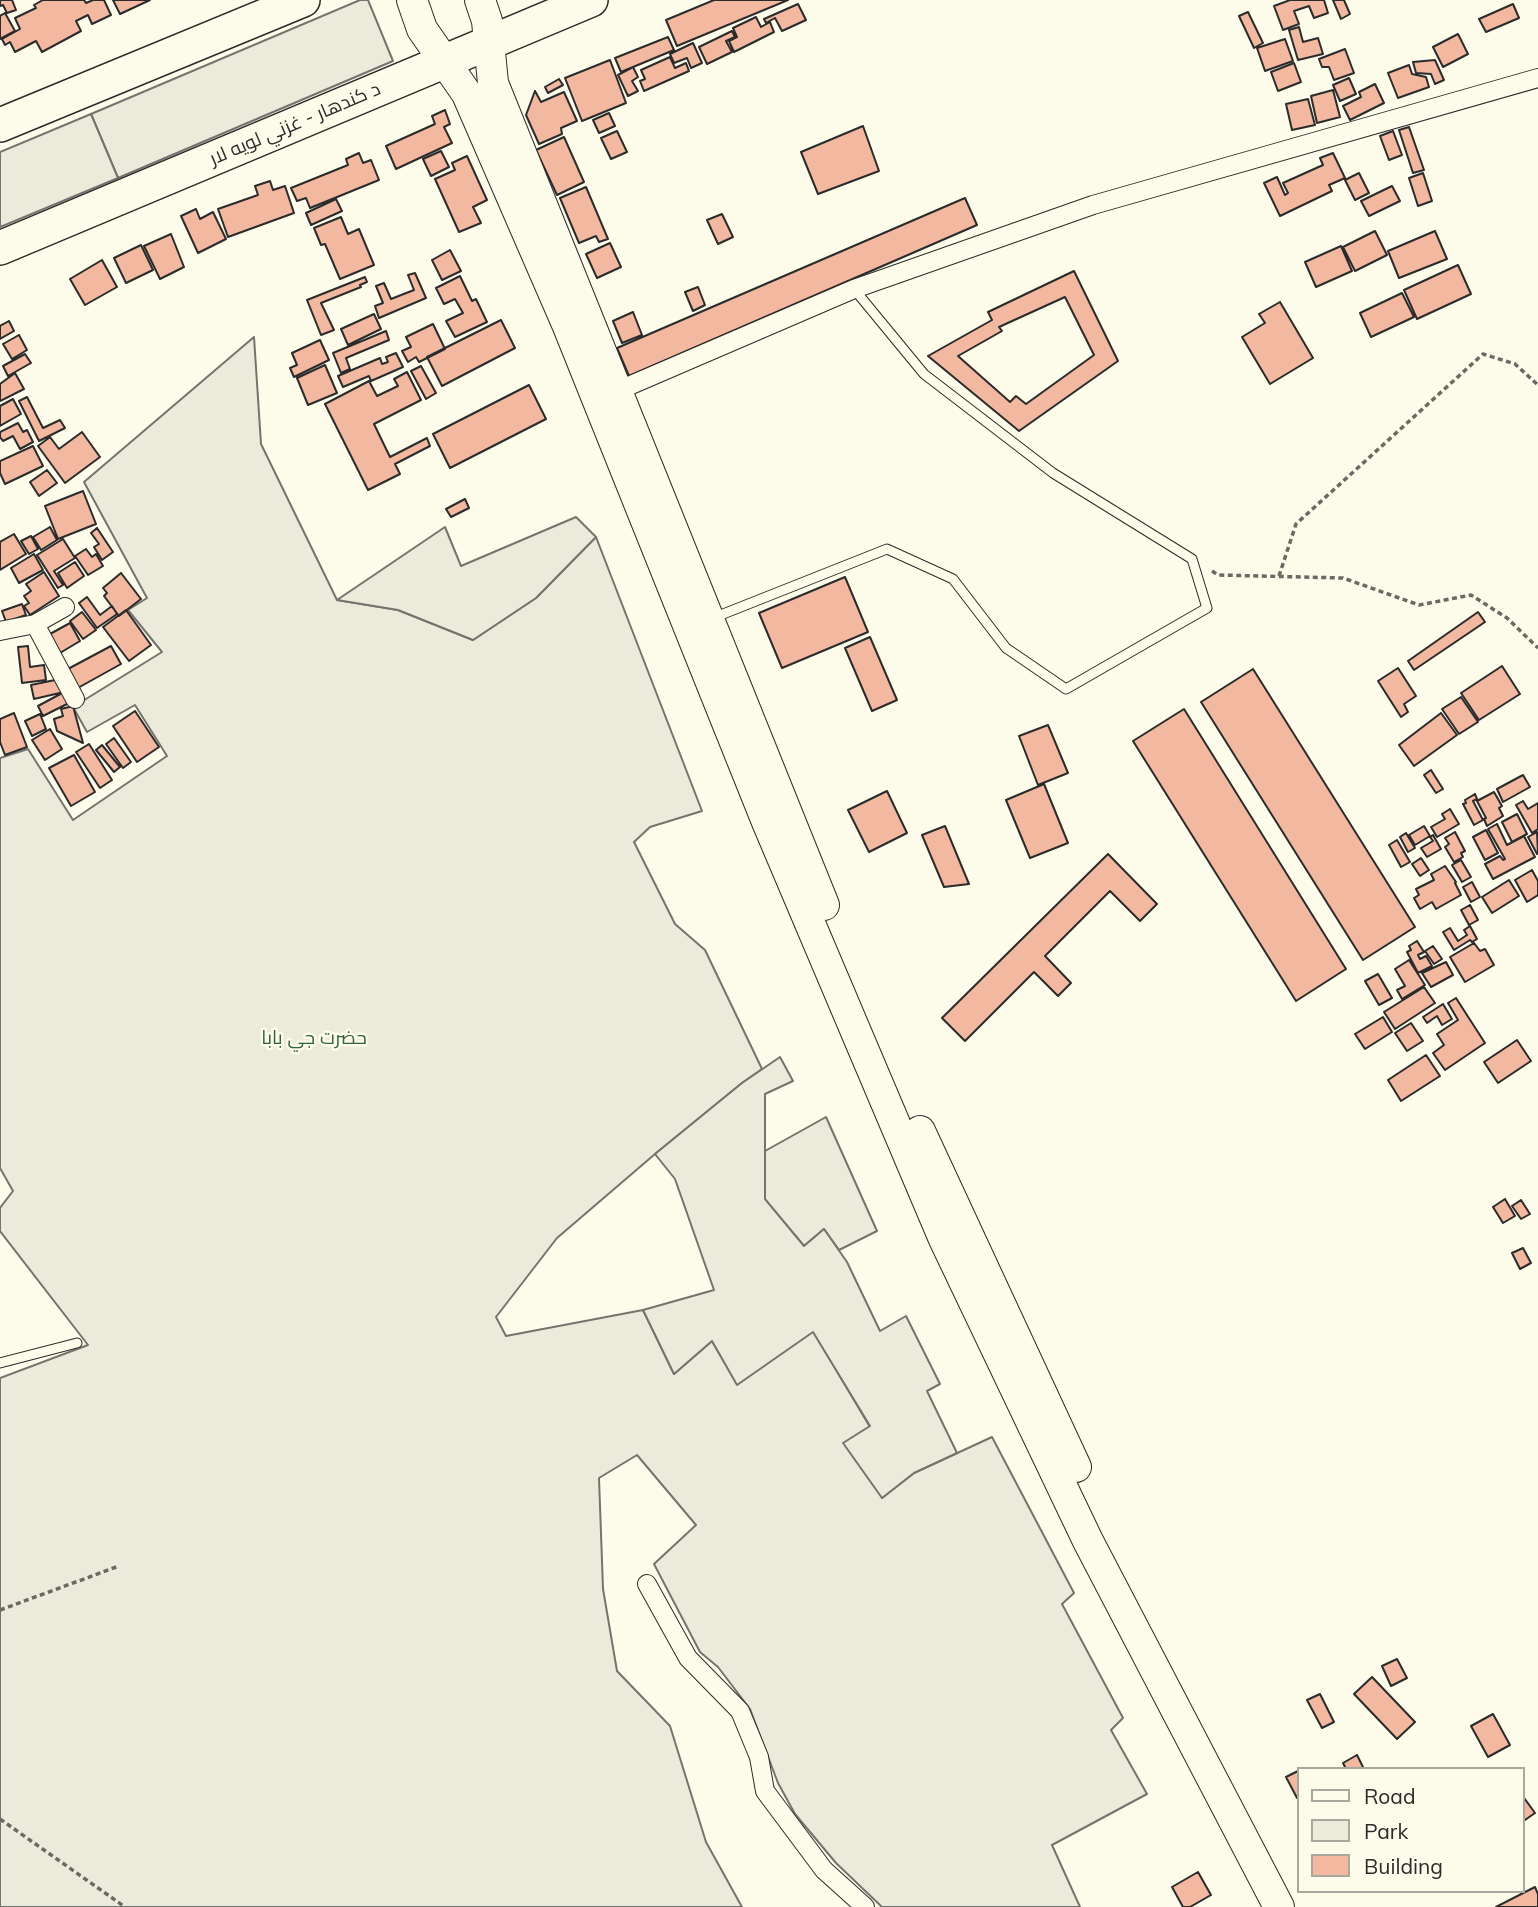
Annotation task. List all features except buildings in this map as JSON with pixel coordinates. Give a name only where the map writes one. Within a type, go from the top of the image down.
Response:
[{"type":"highway","points":[[1,123],[303,0]]},
{"type":"highway","name":"د کندهار - غزني لويه لار","points":[[0,248],[591,0]]},
{"type":"main road","points":[[412,0],[422,29],[467,94],[577,320],[617,391],[778,847],[958,1241],[1088,1541],[1279,1907]]},
{"type":"main road","points":[[480,0],[487,20],[493,83],[577,320],[699,624]]},
{"type":"main road","points":[[958,1241],[1300,1907]]},
{"type":"street","points":[[617,391],[854,289],[1093,205],[1538,78]]},
{"type":"street","points":[[0,631],[35,624],[65,607]]},
{"type":"street","points":[[35,624],[75,699]]},
{"type":"street","points":[[647,1584],[688,1658],[740,1711],[759,1757],[765,1791],[824,1870],[865,1907]]},
{"type":"lane","points":[[699,624],[887,549],[953,579],[1006,648],[1066,689],[1207,608],[1192,559],[1053,474],[923,374],[854,289]]},
{"type":"lane","points":[[0,1363],[77,1343]]},
{"type":"path","points":[[1279,576],[1296,524],[1483,354],[1515,364],[1538,385]]},
{"type":"path","points":[[1192,559],[1218,575],[1343,578],[1419,605],[1471,595],[1507,618],[1538,648]]},
{"type":"path","points":[[0,1611],[119,1566]]},
{"type":"path","points":[[0,1819],[125,1907]]},
{"type":"green space","points":[[360,0],[368,0],[393,61],[118,178],[91,114]]},
{"type":"green space","name":"حضرت جي بابا","points":[[254,337],[261,444],[337,600],[398,610],[473,640],[536,598],[596,537],[702,811],[650,827],[634,842],[675,924],[705,950],[762,1069],[655,1154],[557,1238],[496,1317],[506,1336],[643,1310],[674,1374],[712,1341],[737,1384],[813,1331],[870,1427],[882,1498],[914,1473],[992,1437],[1074,1593],[1062,1604],[1123,1718],[1111,1730],[1147,1794],[1052,1845],[1080,1907],[882,1907],[836,1863],[795,1814],[778,1783],[750,1709],[718,1667],[700,1652],[654,1564],[696,1525],[637,1455],[599,1478],[603,1589],[617,1671],[670,1726],[706,1842],[742,1907],[0,1907],[0,1378],[88,1345],[0,1231],[0,1208],[13,1191],[0,1168],[0,758],[28,749],[73,820],[167,756],[135,705],[87,732],[73,707],[162,652],[128,610],[147,598],[84,482]]},
{"type":"green space","points":[[826,1117],[877,1231],[839,1250],[824,1229],[804,1246],[764,1199],[765,1151]]},
{"type":"shaded area","points":[[91,114],[118,178],[0,227],[0,152]]},
{"type":"shaded area","points":[[576,517],[596,537],[536,598],[473,640],[398,610],[337,600],[445,527],[461,566]]},
{"type":"shaded area","points":[[780,1057],[793,1081],[765,1094],[765,1199],[804,1246],[824,1229],[847,1262],[880,1331],[906,1316],[940,1384],[927,1391],[957,1453],[914,1473],[882,1498],[843,1443],[870,1426],[813,1332],[737,1385],[712,1341],[674,1374],[643,1310],[714,1290],[675,1179],[655,1154],[742,1083]]}]
